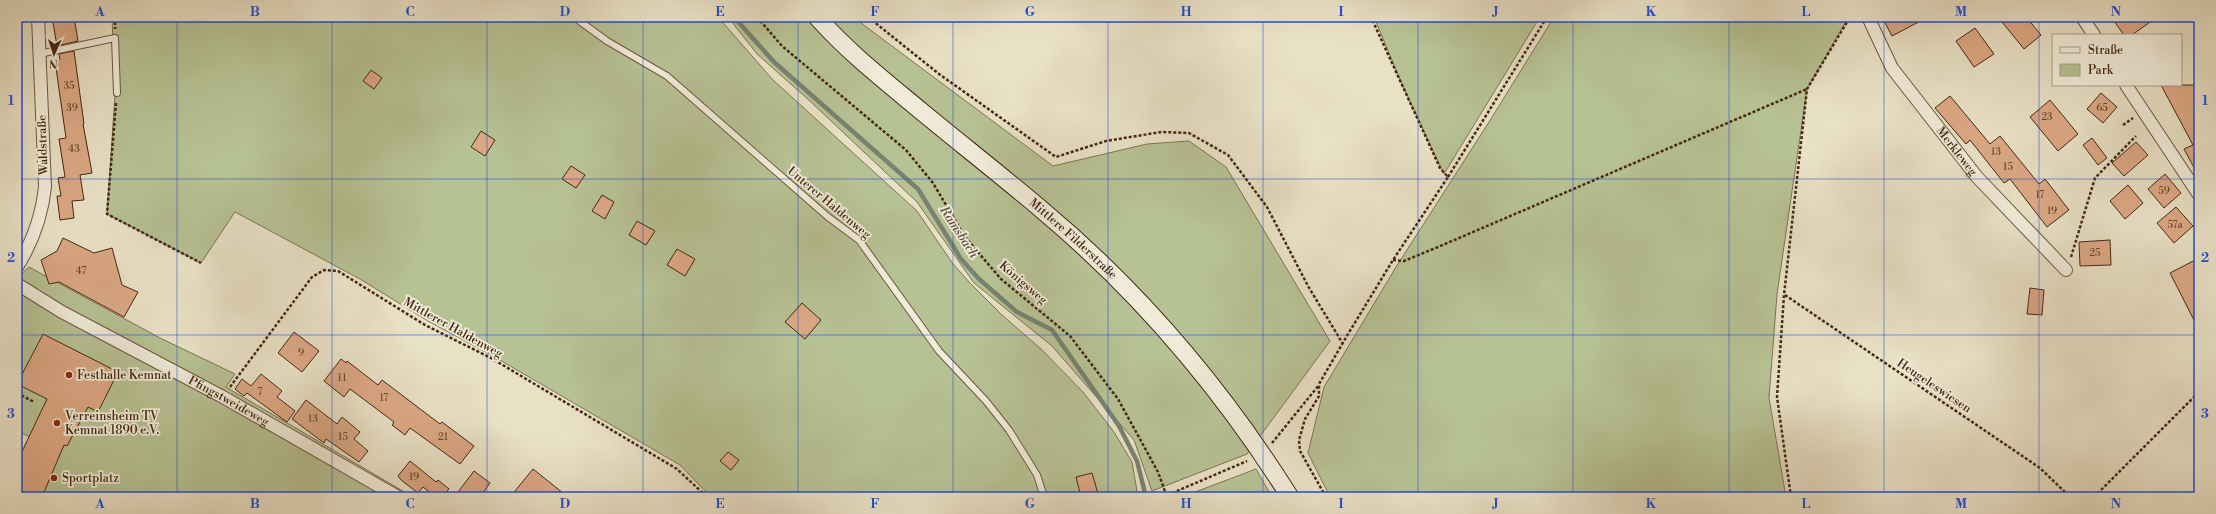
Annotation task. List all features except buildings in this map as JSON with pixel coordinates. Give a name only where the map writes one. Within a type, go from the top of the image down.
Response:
[{"type":"main road","name":"Mittlere Filderstraße","points":[[817,17],[879,77],[1083,246],[1139,301],[1190,357],[1228,405],[1290,497]]},
{"type":"street","name":"Waldstraße","points":[[17,267],[36,229],[43,202],[44,137],[38,17]]},
{"type":"street","name":"Merkleweg","points":[[1868,17],[1892,68],[1968,164],[2064,268]]},
{"type":"street","points":[[2082,17],[2093,34]]},
{"type":"street","points":[[2127,86],[2199,195]]},
{"type":"street","name":"Pfingstweideweg","points":[[17,284],[68,315],[223,397],[398,497]]},
{"type":"lane","name":"Unterer Haldenweg","points":[[574,17],[607,41],[667,76],[822,212],[859,240],[940,351],[986,401],[1009,430],[1036,475],[1044,497]]},
{"type":"lane","points":[[39,54],[115,38],[117,93]]},
{"type":"path","name":"Königsweg","points":[[757,17],[782,46],[906,150],[933,183],[965,238],[1001,279],[1070,336],[1118,399],[1158,472],[1167,496]]},
{"type":"path","points":[[868,17],[939,74],[1056,157],[1106,142],[1161,132],[1190,133],[1228,155],[1267,207],[1308,286],[1343,344]]},
{"type":"path","points":[[1371,17],[1440,168],[1448,178]]},
{"type":"path","points":[[1326,497],[1300,451],[1299,440],[1305,419],[1319,396],[1319,384],[1393,260],[1448,178],[1547,17]]},
{"type":"path","points":[[1791,497],[1776,397],[1784,295],[1806,89],[1850,17]]},
{"type":"path","points":[[1393,260],[1404,261],[1438,247],[1806,89]]},
{"type":"path","points":[[117,93],[107,214],[201,263]]},
{"type":"path","points":[[2064,268],[2070,257],[2095,178],[2136,136]]},
{"type":"path","name":"Mittlerer Haldenweg","points":[[223,397],[312,277],[324,270],[338,271],[425,325],[491,358],[677,469],[708,497]]},
{"type":"path","name":"Heugeleswiesen","points":[[1784,295],[2040,468],[2070,497]]},
{"type":"path","points":[[17,375],[21,377]]},
{"type":"path","points":[[2094,497],[2199,392]]},
{"type":"path","points":[[17,393],[34,402]]},
{"type":"path","points":[[1163,497],[1167,496]]},
{"type":"green space","points":[[112,17],[718,17],[773,80],[917,211],[953,264],[970,283],[1002,315],[1041,349],[1083,392],[1114,432],[1132,462],[1138,497],[711,497],[680,465],[493,356],[428,321],[360,279],[235,212],[201,263],[107,214],[115,95]]},
{"type":"green space","points":[[728,17],[855,17],[1053,166],[1147,144],[1189,141],[1226,167],[1330,341],[1247,454],[1152,491],[1134,440],[1052,346],[974,283],[917,202],[811,102],[757,54]]},
{"type":"green space","points":[[1374,17],[1540,17],[1444,174],[1401,82]]},
{"type":"green space","points":[[1554,17],[1840,17],[1845,23],[1807,89],[1777,294],[1769,398],[1786,497],[1330,497],[1308,453],[1324,387],[1396,267]]},
{"type":"green space","points":[[29,267],[160,338],[235,374],[226,387],[413,497],[32,497],[47,445],[17,431],[17,415],[22,405],[17,402],[17,278]]},
{"type":"green space","points":[[1256,469],[1272,497],[1182,497]]},
{"type":"waterway","name":"Ramsbach","points":[[734,17],[774,62],[918,189],[961,259],[979,279],[1017,312],[1052,330],[1119,426],[1137,461],[1146,497]]},
{"type":"place","name":"Festhalle Kemnat","points":[[69,375]]},
{"type":"place","name":"Verreinsheim TV Kemnat 1890 e.V.","points":[[57,423]]},
{"type":"place","name":"Sportplatz","points":[[54,478]]}]
